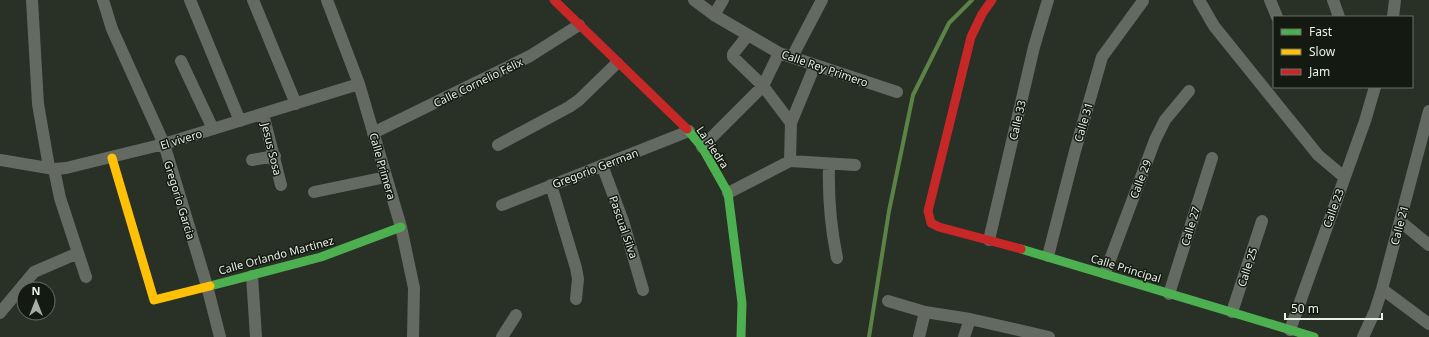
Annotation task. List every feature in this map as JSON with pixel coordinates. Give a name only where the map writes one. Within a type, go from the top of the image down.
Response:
[{"type":"street","points":[[32,0],[38,104],[60,198],[86,277]]},
{"type":"street","name":"Gregorio Garcia","points":[[103,0],[112,29],[164,144],[207,286],[220,337]]},
{"type":"street","points":[[190,0],[240,121]]},
{"type":"street","points":[[253,0],[296,104]]},
{"type":"street","name":"Calle Primera","points":[[327,0],[358,84],[374,133],[401,227],[414,288],[413,337]]},
{"type":"street","name":"La Piedra","points":[[554,0],[617,63],[689,131],[702,147],[728,193],[742,303],[740,337]]},
{"type":"street","name":"Calle Rey Primero","points":[[694,0],[714,15],[779,53],[897,92]]},
{"type":"street","points":[[714,15],[723,0]]},
{"type":"street","points":[[792,57],[822,0]]},
{"type":"street","name":"Calle Principal","points":[[992,0],[982,14],[971,37],[928,211],[931,223],[1048,256],[1314,337]]},
{"type":"street","points":[[1199,0],[1214,26],[1318,155],[1344,177]]},
{"type":"street","points":[[1270,0],[1277,16]]},
{"type":"street","points":[[1333,0],[1338,16]]},
{"type":"street","points":[[1393,16],[1395,0]]},
{"type":"street","name":"Calle 31","points":[[1048,256],[1074,151],[1102,56],[1144,1]]},
{"type":"street","name":"Calle 33","points":[[989,240],[1045,2]]},
{"type":"street","name":"Calle Cornelio Félix","points":[[374,133],[530,56],[579,25]]},
{"type":"street","points":[[748,35],[733,54],[733,57],[763,86],[791,124]]},
{"type":"street","points":[[702,147],[763,86],[779,53]]},
{"type":"street","points":[[181,61],[213,129]]},
{"type":"street","points":[[498,145],[569,107],[579,100],[617,63]]},
{"type":"street","points":[[790,161],[791,124],[815,65]]},
{"type":"street","name":"El vivero","points":[[0,160],[52,168],[66,168],[112,158],[164,144],[358,84]]},
{"type":"street","name":"Calle 23","points":[[1290,330],[1365,121],[1375,88]]},
{"type":"street","name":"Calle 29","points":[[1105,273],[1155,140],[1165,120],[1189,92]]},
{"type":"street","name":"Calle 21","points":[[1363,337],[1375,311],[1382,289],[1401,222],[1429,111]]},
{"type":"street","name":"Jesus Sosa","points":[[263,114],[275,156],[281,185]]},
{"type":"street","name":"Gregorio German","points":[[502,204],[689,131]]},
{"type":"street","points":[[252,160],[275,156]]},
{"type":"street","name":"Calle Orlando Martinez","points":[[112,158],[152,299],[156,301],[207,286],[252,276],[321,257],[401,227]]},
{"type":"street","name":"Calle 27","points":[[1169,294],[1212,158]]},
{"type":"street","points":[[728,193],[790,161],[855,165]]},
{"type":"street","points":[[829,164],[828,202],[830,227],[836,258]]},
{"type":"street","name":"Pascual Silva","points":[[602,166],[623,221],[643,290]]},
{"type":"street","points":[[314,192],[386,177]]},
{"type":"street","points":[[552,185],[576,268],[578,279],[576,299]]},
{"type":"street","name":"Calle 25","points":[[1232,312],[1262,222]]},
{"type":"street","points":[[1401,222],[1429,245]]},
{"type":"street","points":[[1,311],[34,272],[78,253]]},
{"type":"street","points":[[252,276],[256,337]]},
{"type":"street","points":[[1382,289],[1429,324]]},
{"type":"street","points":[[888,301],[924,312],[970,319],[1030,335],[1049,337]]},
{"type":"street","points":[[919,337],[924,312]]},
{"type":"street","points":[[502,337],[516,315]]},
{"type":"street","points":[[964,337],[970,319]]},
{"type":"waterway","points":[[869,337],[889,211],[913,95],[949,23],[972,0]]},
{"type":"traffic: fast","points":[[687,129],[702,147],[728,193],[742,303],[741,337]]},
{"type":"traffic: fast","points":[[210,286],[321,257],[401,227]]},
{"type":"traffic: fast","points":[[1021,249],[1314,337]]},
{"type":"traffic: slow","points":[[112,158],[154,300],[210,286]]},
{"type":"traffic: jam","points":[[554,0],[687,129]]},
{"type":"traffic: jam","points":[[992,0],[982,14],[971,37],[928,211],[931,223],[939,227],[1021,249]]}]
